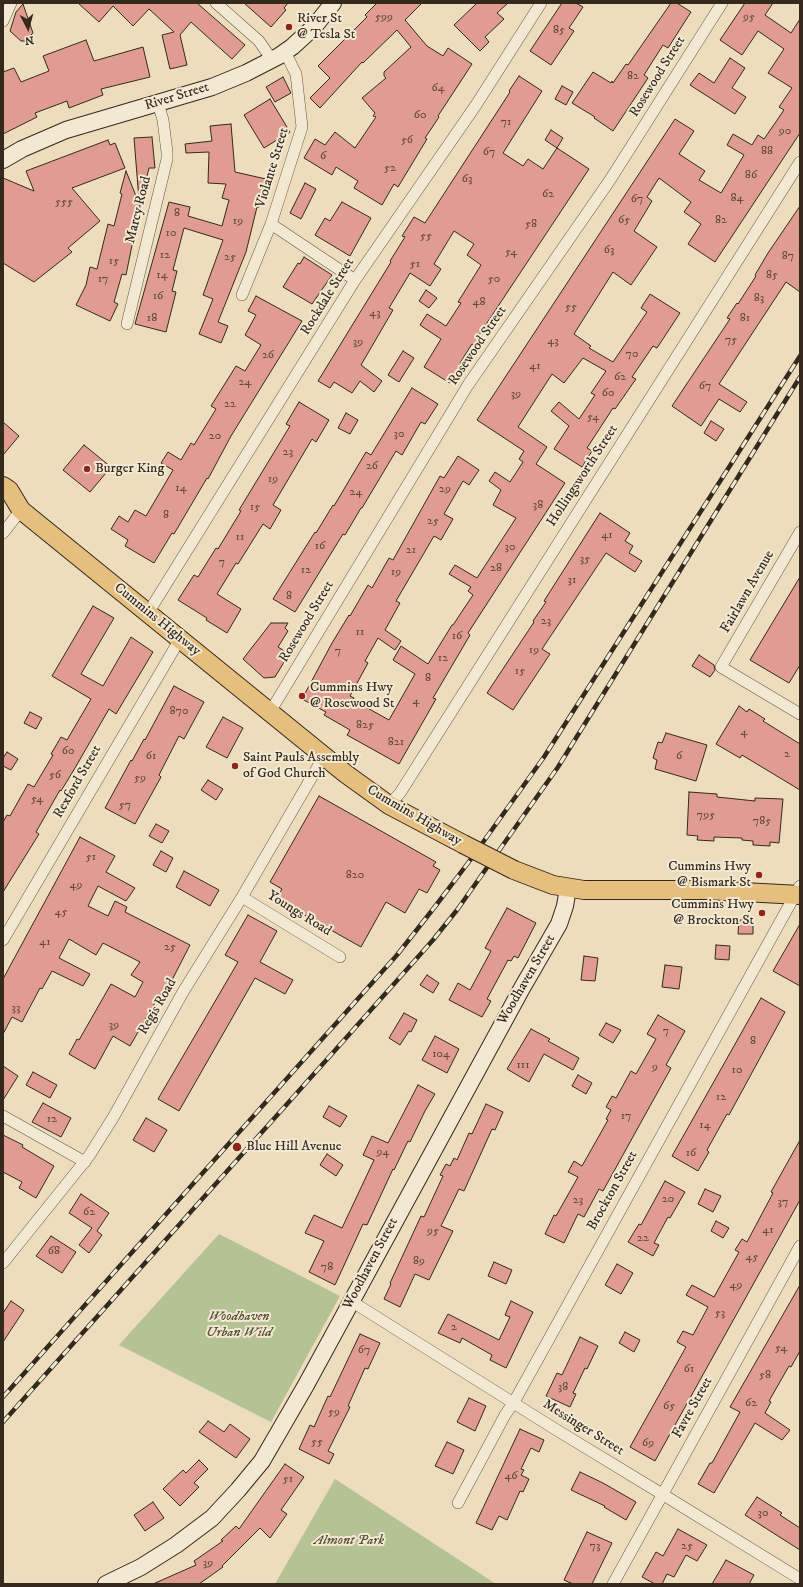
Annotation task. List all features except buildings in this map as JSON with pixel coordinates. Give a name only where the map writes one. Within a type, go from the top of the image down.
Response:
[{"type":"main road","name":"Cummins Highway","points":[[3,486],[9,490],[21,510],[324,756],[389,805],[463,844],[514,870],[538,880],[568,888],[598,891],[705,890],[798,892]]},
{"type":"main road","name":"Cummins Highway","points":[[3,504],[21,510]]},
{"type":"street","points":[[3,21],[11,3]]},
{"type":"street","points":[[216,3],[255,38],[272,60]]},
{"type":"street","name":"River Street","points":[[3,160],[22,149],[66,130],[224,83],[246,73],[285,52],[314,27],[333,3]]},
{"type":"street","name":"Rockdale Street","points":[[148,613],[356,280],[476,105],[541,3]]},
{"type":"street","name":"Rosewood Street","points":[[270,712],[468,385],[610,180],[722,3]]},
{"type":"street","name":"Violante Street","points":[[242,295],[271,224],[302,127],[296,74],[285,52]]},
{"type":"street","name":"Marcy Road","points":[[127,324],[167,159],[163,120],[158,103]]},
{"type":"street","name":"Hollingsworth Street","points":[[389,805],[400,793],[800,162]]},
{"type":"street","name":"Violante Street","points":[[271,224],[356,280]]},
{"type":"street","points":[[3,533],[21,510]]},
{"type":"street","name":"Fairlawn Avenue","points":[[800,532],[722,667],[800,714]]},
{"type":"street","name":"Rexford Street","points":[[3,940],[180,639]]},
{"type":"street","name":"Regis Road","points":[[3,1263],[85,1162],[114,1116],[184,992],[242,897],[324,756]]},
{"type":"street","name":"Woodhaven Street","points":[[106,1584],[141,1567],[176,1545],[212,1518],[262,1461],[306,1385],[522,988],[559,924],[566,906],[568,888]]},
{"type":"street","name":"Brockton Street","points":[[458,1503],[505,1415],[514,1402],[798,892]]},
{"type":"street","name":"Youngs Road","points":[[242,897],[340,957]]},
{"type":"street","points":[[3,1116],[85,1162]]},
{"type":"street","name":"Favre Street","points":[[613,1584],[800,1246]]},
{"type":"street","name":"Messinger Street","points":[[351,1301],[555,1429],[800,1579]]},
{"type":"green space","name":"Woodhaven Urban Wild","points":[[219,1234],[340,1296],[271,1422],[119,1345]]},
{"type":"green space","name":"Almont Park","points":[[335,1479],[496,1584],[275,1584]]},
{"type":"railway","points":[[3,1397],[397,955],[437,904],[544,757],[800,356]]},
{"type":"railway","points":[[3,1422],[433,940],[457,910],[558,767],[800,377]]},
{"type":"place","name":"River St @ Tesla St","points":[[289,27]]},
{"type":"place","name":"Burger King","points":[[87,469]]},
{"type":"place","name":"Cummins Hwy @ Rosewood St","points":[[302,696]]},
{"type":"place","name":"Saint Pauls Assembly of God Church","points":[[235,766]]},
{"type":"place","name":"Cummins Hwy @ Bismark St","points":[[759,875]]},
{"type":"place","name":"Cummins Hwy @ Brockton St","points":[[762,913]]},
{"type":"place","name":"Blue Hill Avenue","points":[[237,1147]]}]
